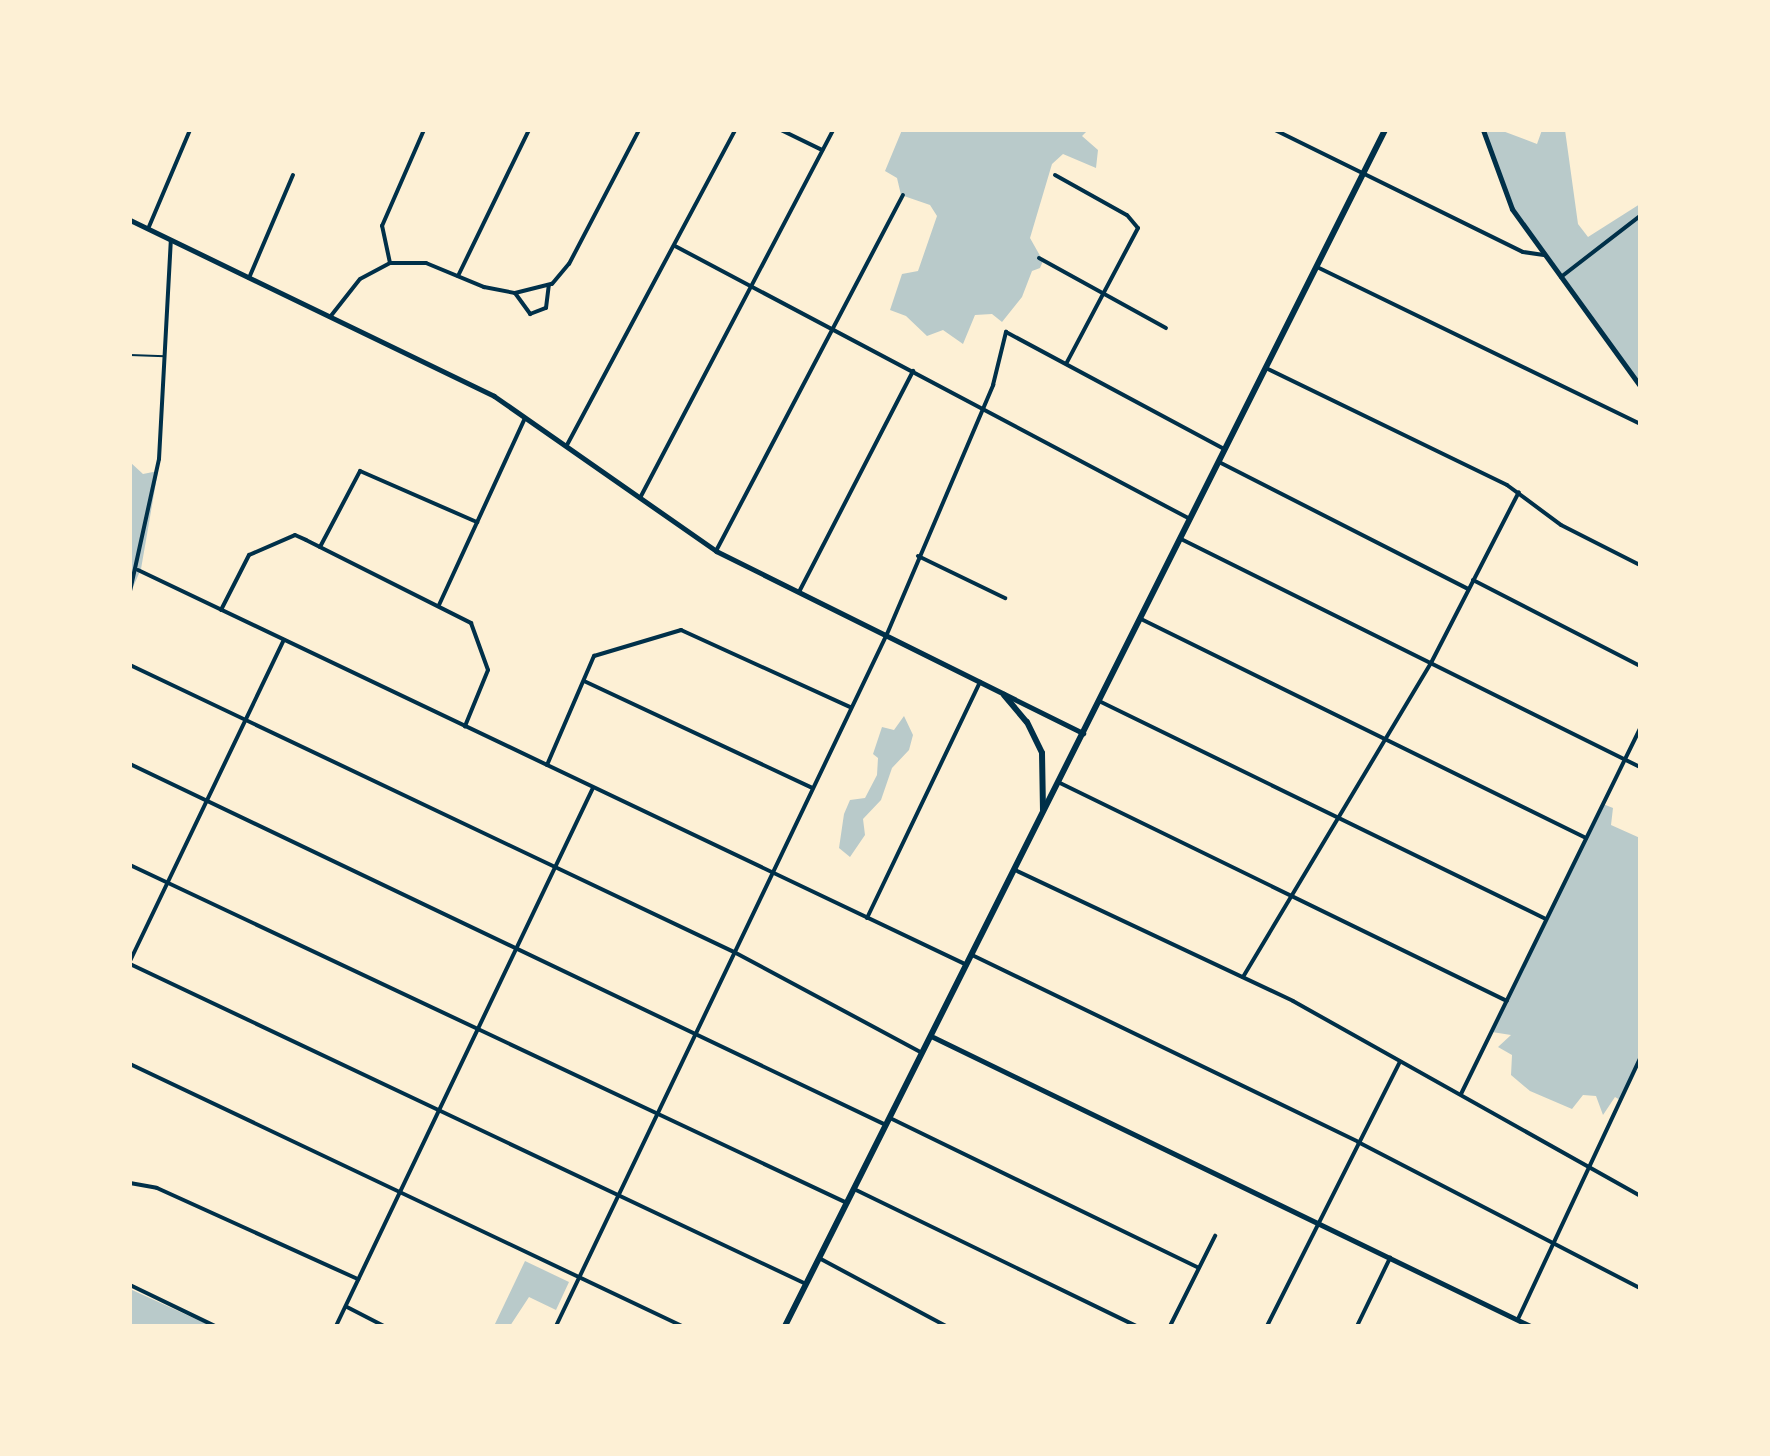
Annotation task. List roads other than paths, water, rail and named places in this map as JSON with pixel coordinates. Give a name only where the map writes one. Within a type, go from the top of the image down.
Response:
[{"type":"main road","points":[[785,1326],[933,1037],[1385,130]]},
{"type":"main road","points":[[1483,130],[1504,194],[1544,255],[1640,386]]},
{"type":"main road","points":[[130,220],[526,415],[716,551],[1083,733]]},
{"type":"main road","points":[[1004,695],[1027,722],[1042,753],[1042,817]]},
{"type":"main road","points":[[933,1037],[1530,1326]]},
{"type":"street","points":[[148,229],[190,130]]},
{"type":"street","points":[[390,263],[382,226],[424,130]]},
{"type":"street","points":[[458,276],[529,130]]},
{"type":"street","points":[[330,317],[360,279],[390,263],[426,263],[515,293],[549,285],[569,264],[639,130]]},
{"type":"street","points":[[567,445],[735,130]]},
{"type":"street","points":[[781,130],[822,150]]},
{"type":"street","points":[[640,498],[833,130]]},
{"type":"street","points":[[1275,130],[1523,252],[1544,255]]},
{"type":"street","points":[[249,278],[293,175]]},
{"type":"street","points":[[1055,175],[1138,226],[1067,362]]},
{"type":"street","points":[[716,551],[903,195]]},
{"type":"street","points":[[1561,277],[1640,216]]},
{"type":"street","points":[[130,591],[138,570],[159,459],[171,240]]},
{"type":"street","points":[[675,246],[1190,519]]},
{"type":"street","points":[[1039,258],[1166,328]]},
{"type":"street","points":[[1317,267],[1640,424]]},
{"type":"street","points":[[515,293],[523,310],[539,315],[546,308],[549,285]]},
{"type":"street","points":[[556,1326],[655,1113],[887,634],[1010,334],[1226,450]]},
{"type":"street","points":[[1266,368],[1519,492],[1561,525],[1640,565]]},
{"type":"street","points":[[799,592],[913,371]]},
{"type":"street","points":[[439,605],[526,415]]},
{"type":"street","points":[[1219,462],[1468,589]]},
{"type":"street","points":[[320,547],[360,471],[477,522]]},
{"type":"street","points":[[1243,977],[1431,663],[1519,492]]},
{"type":"street","points":[[221,610],[249,555],[295,535],[471,623],[488,670],[465,726]]},
{"type":"street","points":[[1181,539],[1640,767]]},
{"type":"street","points":[[918,556],[1005,598]]},
{"type":"street","points":[[138,570],[967,965]]},
{"type":"street","points":[[1473,580],[1640,666]]},
{"type":"street","points":[[1141,619],[1586,838]]},
{"type":"street","points":[[547,765],[584,681],[603,650],[686,629],[850,707]]},
{"type":"street","points":[[284,640],[130,963],[806,1284]]},
{"type":"street","points":[[130,665],[734,952],[924,1054]]},
{"type":"street","points":[[584,681],[812,788]]},
{"type":"street","points":[[867,918],[980,682]]},
{"type":"street","points":[[1099,701],[1545,919]]},
{"type":"street","points":[[1461,1094],[1640,729]]},
{"type":"street","points":[[130,764],[1199,1268]]},
{"type":"street","points":[[1060,783],[1507,1001]]},
{"type":"street","points":[[336,1326],[593,788]]},
{"type":"street","points":[[130,865],[847,1203]]},
{"type":"street","points":[[1015,870],[1243,977],[1461,1094],[1587,1169],[1640,1196]]},
{"type":"street","points":[[972,955],[1358,1142],[1640,1288]]},
{"type":"street","points":[[1518,1319],[1640,1058]]},
{"type":"street","points":[[1267,1326],[1400,1062]]},
{"type":"street","points":[[130,1064],[682,1326]]},
{"type":"street","points":[[130,1183],[157,1188],[358,1279]]},
{"type":"street","points":[[854,1189],[1136,1326]]},
{"type":"street","points":[[1170,1326],[1215,1236]]},
{"type":"street","points":[[819,1258],[946,1326]]},
{"type":"street","points":[[1357,1326],[1390,1258]]},
{"type":"street","points":[[130,1285],[215,1326]]},
{"type":"street","points":[[345,1307],[384,1326]]},
{"type":"lane","points":[[130,355],[166,357]]}]
